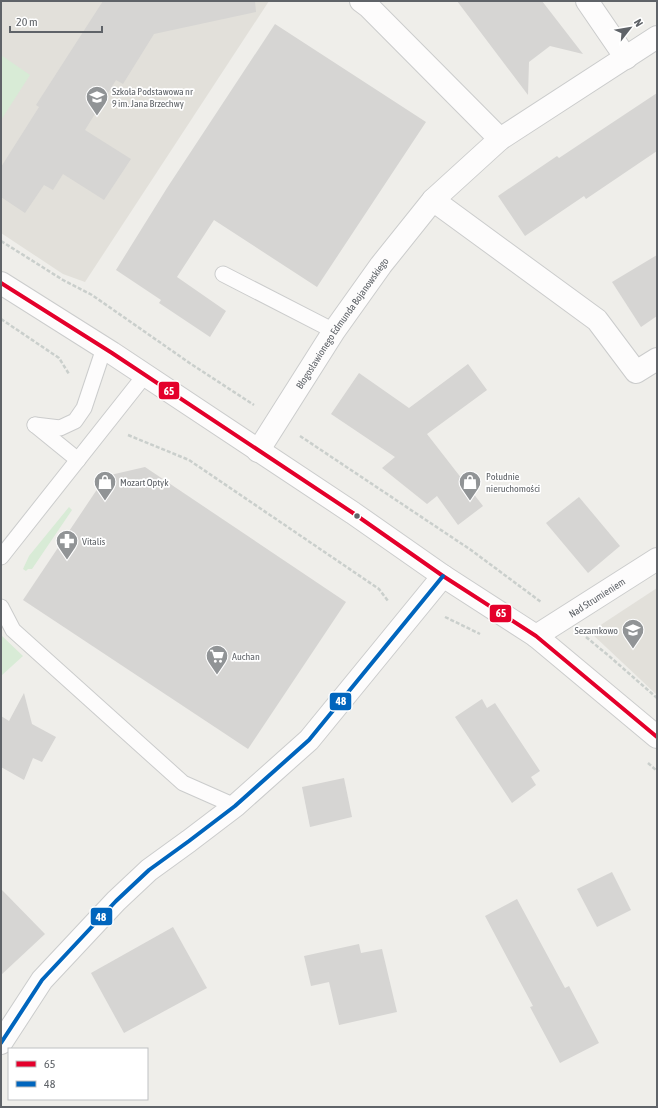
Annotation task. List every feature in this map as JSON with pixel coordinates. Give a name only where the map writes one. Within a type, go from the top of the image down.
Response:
[{"type":"street","points":[[361,1],[370,7],[500,139]]},
{"type":"street","points":[[587,1],[626,58]]},
{"type":"street","name":"Błogosławionego Edmunda Bojanowskiego","points":[[258,451],[334,331],[381,265],[433,200],[500,139],[657,37]]},
{"type":"street","points":[[433,200],[597,320],[636,372],[657,359]]},
{"type":"street","points":[[1,282],[145,375],[353,513],[443,576],[536,636],[657,737]]},
{"type":"street","name":"Nad Strumieniem","points":[[536,636],[657,559]]},
{"type":"street","points":[[1,1043],[42,980],[116,901],[149,870],[235,806],[309,740],[443,576]]},
{"type":"lane","points":[[222,274],[334,331]]},
{"type":"lane","points":[[78,460],[35,425],[60,428],[75,421],[84,408],[104,348]]},
{"type":"lane","points":[[1,558],[145,375]]},
{"type":"lane","points":[[1,607],[13,630],[183,783],[235,806]]},
{"type":"path","points":[[1,241],[63,280],[92,295],[277,421],[472,550],[563,619],[609,656],[657,698]]},
{"type":"path","points":[[1,318],[59,358],[69,374],[69,392],[85,404]]},
{"type":"path","points":[[109,421],[129,436],[189,460],[379,589],[389,601],[388,606]]},
{"type":"path","points":[[410,616],[424,627],[431,619],[442,616],[482,636]]},
{"type":"path","points":[[645,761],[657,771]]},
{"type":"shaded area","name":"Szkoła Podstawowa nr 9 im. Jana Brzechwy","points":[[1,1],[269,1],[85,282],[63,274],[1,233]]},
{"type":"shaded area","name":"Sezamkowo","points":[[657,588],[657,695],[590,632]]},
{"type":"green space","points":[[1,55],[30,75],[1,120]]},
{"type":"green space","points":[[69,507],[72,510],[32,569],[28,569],[26,571],[23,569],[29,556]]},
{"type":"green space","points":[[1,635],[23,656],[1,676]]},
{"type":"building","points":[[103,1],[255,1],[256,12],[154,34],[123,84],[116,80],[85,130],[131,159],[104,200],[63,174],[53,190],[44,185],[25,213],[1,197],[1,167],[39,107],[36,105]]},
{"type":"building","points":[[457,1],[542,1],[583,54],[550,46],[529,62],[528,95]]},
{"type":"building","points":[[275,24],[426,122],[317,287],[214,220],[177,277],[226,311],[210,337],[159,303],[161,300],[116,270],[167,188]]},
{"type":"building","points":[[657,93],[657,151],[586,199],[584,196],[525,236],[498,196],[557,156],[559,158]]},
{"type":"building","points":[[657,255],[657,316],[641,327],[612,282]]},
{"type":"building","points":[[468,364],[487,390],[427,434],[483,506],[458,525],[437,496],[427,504],[382,468],[395,457],[331,414],[359,373],[409,408]]},
{"type":"building","name":"Auchan","points":[[145,467],[346,602],[248,749],[23,600],[106,476]]},
{"type":"building","points":[[579,497],[620,546],[588,573],[546,523]]},
{"type":"building","points":[[24,693],[32,724],[56,737],[42,762],[33,758],[24,780],[1,767],[1,716],[9,721]]},
{"type":"building","points":[[482,699],[487,708],[495,703],[540,771],[531,777],[536,785],[512,803],[455,717]]},
{"type":"building","points":[[344,778],[352,817],[310,827],[302,787]]},
{"type":"building","points":[[612,872],[631,910],[597,927],[577,889]]},
{"type":"building","points":[[1,889],[45,934],[1,975]]},
{"type":"building","points":[[517,899],[565,988],[569,986],[599,1043],[560,1063],[530,1007],[533,1006],[485,916]]},
{"type":"building","points":[[173,927],[207,988],[124,1033],[91,973]]},
{"type":"building","points":[[359,944],[361,953],[382,949],[397,1012],[339,1025],[329,982],[311,986],[304,956]]},
{"type":"transit line","name":"65","points":[[1,283],[112,353],[353,513],[443,576],[536,636],[657,737]]},
{"type":"transit line","name":"48","points":[[1,1043],[42,980],[116,901],[149,870],[235,806],[309,740],[443,576]]},
{"type":"place","name":"Szkoła Podstawowa nr 9 im. Jana Brzechwy","points":[[97,116]]},
{"type":"place","name":"Mozart Optyk","points":[[105,502]]},
{"type":"place","name":"Południe nieruchomości","points":[[470,502]]},
{"type":"place","name":"Vitalis","points":[[67,560]]},
{"type":"place","name":"Sezamkowo","points":[[633,650]]},
{"type":"place","name":"Auchan","points":[[217,676]]}]
